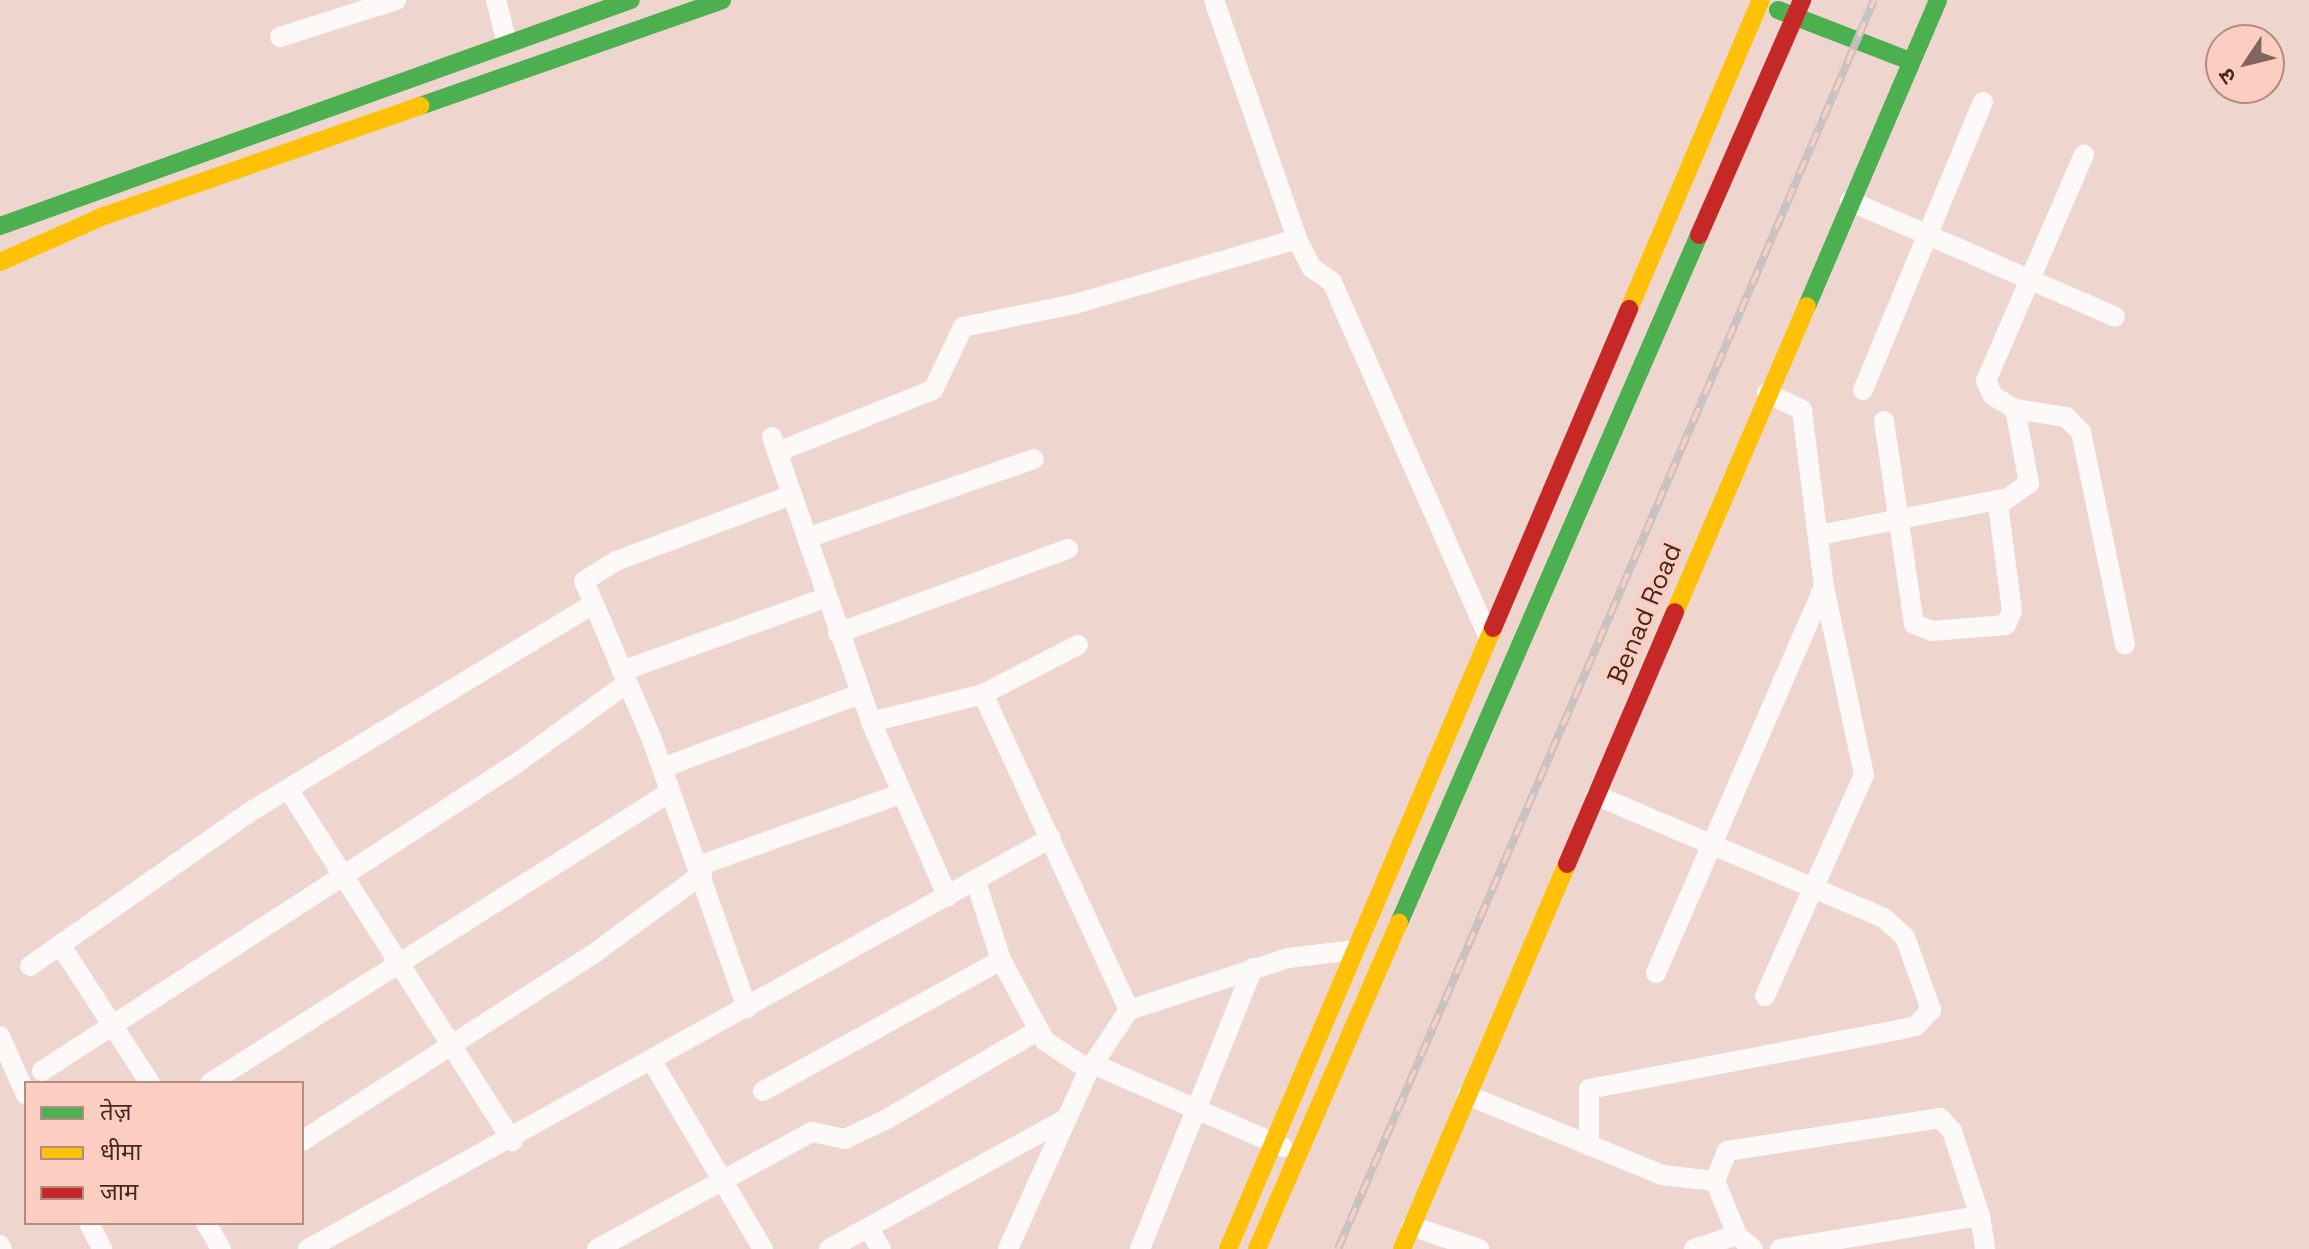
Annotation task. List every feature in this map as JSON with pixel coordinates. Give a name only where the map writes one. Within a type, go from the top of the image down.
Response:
[{"type":"street","points":[[280,37],[396,0]]},
{"type":"street","points":[[496,0],[507,43]]},
{"type":"street","points":[[0,226],[631,0]]},
{"type":"street","points":[[1214,0],[1297,239],[1312,268],[1332,282],[1488,636]]},
{"type":"street","name":"Benad Road","points":[[1402,1249],[1938,0]]},
{"type":"street","points":[[0,262],[104,216],[714,1]]},
{"type":"street","points":[[1228,1249],[1759,1],[1798,8],[1910,61]]},
{"type":"street","points":[[1257,1249],[1798,8]]},
{"type":"street","points":[[1863,390],[1925,234],[1983,102]]},
{"type":"street","points":[[2084,154],[2027,279],[1986,381],[1993,396],[2015,409],[2066,417],[2081,432],[2125,644]]},
{"type":"street","points":[[1850,201],[2115,317]]},
{"type":"street","points":[[948,897],[900,794],[860,694],[807,538],[789,496],[774,445],[933,390],[963,327],[1075,304],[1297,239]]},
{"type":"street","points":[[1765,996],[1864,775],[1824,587],[1802,410],[1767,393]]},
{"type":"street","points":[[1819,535],[1900,516],[2002,499],[2029,483],[2015,409]]},
{"type":"street","points":[[1884,421],[1914,624],[1932,631],[2006,625],[2012,611],[2002,499]]},
{"type":"street","points":[[807,538],[1034,459]]},
{"type":"street","points":[[747,1008],[662,768],[584,581],[606,566],[789,496]]},
{"type":"street","points":[[838,633],[1068,549]]},
{"type":"street","points":[[1656,973],[1824,587]]},
{"type":"street","points":[[42,1071],[343,875],[624,677],[825,598]]},
{"type":"street","points":[[30,966],[290,792],[593,604]]},
{"type":"street","points":[[871,722],[983,694],[1078,645]]},
{"type":"street","points":[[662,768],[860,694]]},
{"type":"street","points":[[983,694],[1129,1010]]},
{"type":"street","points":[[290,792],[512,1141]]},
{"type":"street","points":[[213,1081],[670,792]]},
{"type":"street","points":[[304,1140],[450,1045],[700,870],[900,794]]},
{"type":"street","points":[[1589,1146],[1589,1089],[1926,1019],[1931,1010],[1921,977],[1896,927],[1596,795]]},
{"type":"street","points":[[308,1249],[512,1141],[1051,838]]},
{"type":"street","points":[[976,882],[1001,960],[1039,1030],[1091,1067],[1299,1154]]},
{"type":"street","points":[[61,946],[149,1081]]},
{"type":"street","points":[[1008,1249],[1064,1120],[1091,1067],[1129,1010],[1253,968],[1354,950]]},
{"type":"street","points":[[763,1091],[1001,960]]},
{"type":"street","points":[[1140,1249],[1253,968]]},
{"type":"street","points":[[597,1249],[812,1132],[845,1139],[1039,1030]]},
{"type":"street","points":[[0,1036],[24,1090]]},
{"type":"street","points":[[653,1063],[763,1249]]},
{"type":"street","points":[[1467,1095],[1662,1175],[1715,1181]]},
{"type":"street","points":[[1753,1249],[1737,1235],[1715,1181],[1727,1151],[1940,1118],[1952,1131],[1980,1216],[1985,1249]]},
{"type":"street","points":[[829,1249],[1064,1120]]},
{"type":"street","points":[[1780,1249],[1980,1216]]},
{"type":"street","points":[[90,1225],[102,1249]]},
{"type":"street","points":[[207,1225],[221,1249]]},
{"type":"street","points":[[1411,1226],[1479,1249]]},
{"type":"street","points":[[869,1229],[881,1249]]},
{"type":"street","points":[[1694,1249],[1737,1235]]},
{"type":"railway","points":[[1338,1249],[1874,0]]},
{"type":"traffic: fast","points":[[0,226],[631,0]]},
{"type":"traffic: fast","points":[[420,106],[722,0]]},
{"type":"traffic: fast","points":[[1807,306],[1938,0]]},
{"type":"traffic: fast","points":[[1778,10],[1910,61]]},
{"type":"traffic: fast","points":[[1399,923],[1699,235]]},
{"type":"traffic: slow","points":[[1629,309],[1761,0]]},
{"type":"traffic: slow","points":[[0,262],[104,216],[420,106]]},
{"type":"traffic: slow","points":[[1675,612],[1807,306]]},
{"type":"traffic: slow","points":[[1228,1249],[1493,628]]},
{"type":"traffic: slow","points":[[1402,1249],[1567,864]]},
{"type":"traffic: slow","points":[[1257,1249],[1399,923]]},
{"type":"traffic: jam","points":[[1699,235],[1802,0]]},
{"type":"traffic: jam","points":[[1493,628],[1629,309]]},
{"type":"traffic: jam","points":[[1567,864],[1675,612]]}]
